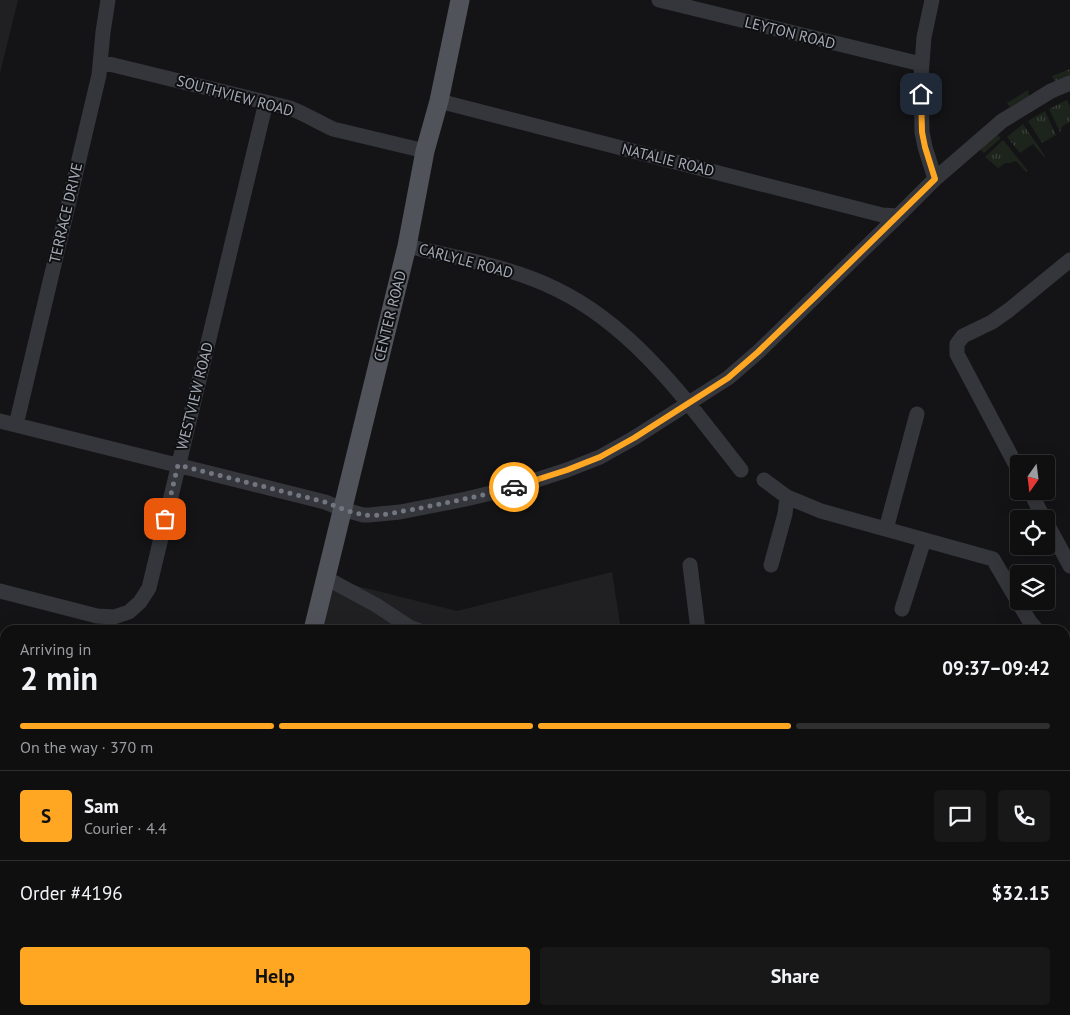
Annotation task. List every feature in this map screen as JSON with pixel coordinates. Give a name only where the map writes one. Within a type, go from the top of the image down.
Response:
[{"type":"main road","name":"CENTER ROAD","points":[[314,625],[407,246],[425,151],[439,101],[460,0]]},
{"type":"street","name":"TERRACE DRIVE","points":[[16,424],[99,75],[108,0]]},
{"type":"street","name":"LEYTON ROAD","points":[[660,0],[921,64]]},
{"type":"street","points":[[932,0],[924,36],[921,64],[922,132],[935,179]]},
{"type":"street","name":"SOUTHVIEW ROAD","points":[[101,62],[266,102],[298,112],[333,129],[425,151]]},
{"type":"street","points":[[0,421],[325,502],[363,515],[392,513],[512,488],[600,457],[634,438],[728,378],[747,362],[935,179],[1002,120],[1051,91],[1070,83]]},
{"type":"street","name":"NATALIE ROAD","points":[[439,101],[877,214],[898,216]]},
{"type":"street","name":"WESTVIEW ROAD","points":[[0,591],[97,616],[114,617],[129,612],[140,602],[148,588],[266,102]]},
{"type":"street","name":"CARLYLE ROAD","points":[[407,246],[503,268],[555,289],[584,305],[610,324],[646,355],[742,470]]},
{"type":"street","points":[[1011,455],[957,354],[957,344],[963,336],[992,322],[1009,310],[1070,260]]},
{"type":"street","points":[[886,529],[917,414]]},
{"type":"street","points":[[764,480],[787,497],[821,511],[993,559],[1033,625]]},
{"type":"street","points":[[771,565],[786,514],[787,497]]},
{"type":"street","points":[[1055,534],[1066,548],[1070,566]]},
{"type":"street","points":[[902,610],[924,540]]},
{"type":"street","points":[[690,565],[697,625]]},
{"type":"street","points":[[326,578],[376,605],[406,625]]},
{"type":"shaded area","points":[[0,0],[18,0],[0,73]]},
{"type":"shaded area","points":[[612,572],[620,625],[314,625],[326,578],[457,611]]},
{"type":"green space","points":[[1070,69],[1070,77],[1056,83],[1052,76]]},
{"type":"green space","points":[[1028,90],[1029,96],[1010,107],[1007,103]]},
{"type":"green space","points":[[1067,100],[1070,107],[1070,122],[1061,128],[1060,132],[1049,109]]},
{"type":"green space","points":[[1045,111],[1056,135],[1042,143],[1028,121]]},
{"type":"green space","points":[[1023,124],[1044,157],[1033,144],[1020,153],[1007,137]]},
{"type":"green space","points":[[997,134],[1001,138],[984,153],[980,150]]},
{"type":"green space","points":[[1003,140],[1028,171],[1026,172],[1014,161],[1005,163],[998,168],[985,157]]},
{"type":"way so far","points":[[165,519],[178,465],[325,502],[363,515],[400,512],[514,487]]},
{"type":"route","points":[[514,487],[600,457],[703,395],[728,378],[758,352],[935,179],[922,132],[921,94]]}]
